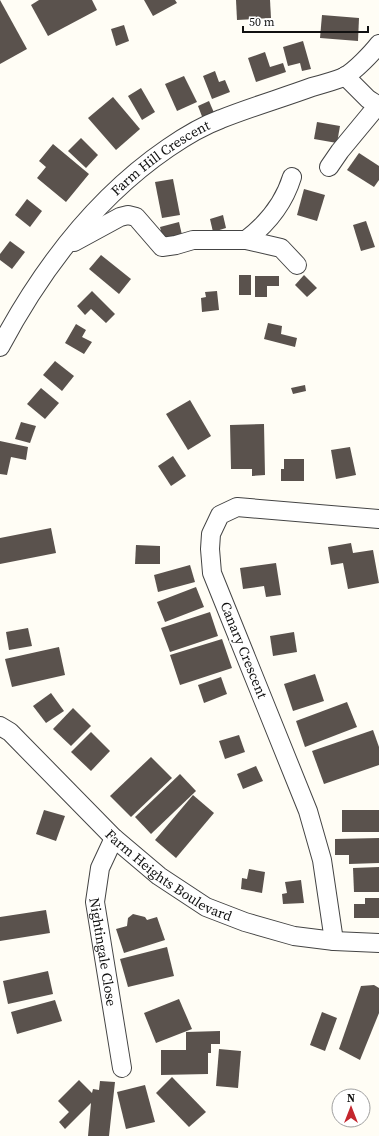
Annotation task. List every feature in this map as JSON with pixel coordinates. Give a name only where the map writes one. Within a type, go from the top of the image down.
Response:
[{"type":"street","name":"Farm Hill Crescent","points":[[0,347],[14,321],[49,266],[106,198],[148,161],[185,136],[220,119],[345,76],[371,54],[379,44]]},
{"type":"street","points":[[329,167],[340,151],[378,106],[368,99],[345,76]]},
{"type":"street","points":[[246,240],[269,220],[292,177]]},
{"type":"street","points":[[64,248],[120,217],[128,215],[136,217],[162,247],[193,240],[246,240],[281,248],[297,265]]},
{"type":"street","name":"Canary Crescent","points":[[334,941],[322,860],[308,811],[212,573],[210,548],[211,534],[220,515],[237,507],[379,519]]},
{"type":"street","name":"Farm Heights Boulevard","points":[[0,726],[10,732],[114,838],[159,876],[206,907],[245,922],[294,936],[334,941],[379,943]]},
{"type":"street","name":"Nightingale Close","points":[[114,838],[100,868],[95,902],[122,1068]]},
{"type":"building","points":[[0,0],[27,49],[0,64]]},
{"type":"building","points":[[39,0],[92,0],[97,10],[48,36],[31,5]]},
{"type":"building","points":[[144,0],[175,0],[177,3],[153,16]]},
{"type":"building","points":[[236,0],[270,0],[271,18],[237,20]]},
{"type":"building","points":[[322,15],[359,18],[358,41],[320,38]]},
{"type":"building","points":[[124,25],[129,41],[116,46],[111,29]]},
{"type":"building","points":[[303,41],[311,69],[302,71],[300,63],[288,66],[283,47]]},
{"type":"building","points":[[265,52],[270,67],[283,63],[286,72],[256,82],[248,58]]},
{"type":"building","points":[[215,71],[219,82],[225,80],[230,92],[212,99],[203,76]]},
{"type":"building","points":[[184,76],[197,102],[177,111],[165,84]]},
{"type":"building","points":[[141,88],[155,112],[142,120],[128,96]]},
{"type":"building","points":[[113,97],[140,129],[116,150],[88,118]]},
{"type":"building","points":[[209,101],[215,115],[203,119],[198,106]]},
{"type":"building","points":[[317,122],[340,126],[337,143],[314,139]]},
{"type":"building","points":[[81,138],[98,155],[86,168],[68,151]]},
{"type":"building","points":[[53,144],[89,174],[66,202],[37,178],[46,167],[39,161]]},
{"type":"building","points":[[359,153],[379,166],[379,180],[374,187],[347,170]]},
{"type":"building","points":[[173,179],[180,215],[162,218],[155,182]]},
{"type":"building","points":[[304,189],[325,195],[317,221],[297,215]]},
{"type":"building","points":[[27,199],[42,211],[30,227],[15,215]]},
{"type":"building","points":[[223,215],[226,228],[213,232],[210,219]]},
{"type":"building","points":[[366,221],[375,247],[361,251],[353,225]]},
{"type":"building","points":[[179,222],[182,235],[163,240],[160,227]]},
{"type":"building","points":[[10,241],[25,252],[12,269],[0,260],[0,254]]},
{"type":"building","points":[[101,255],[131,279],[119,294],[89,269]]},
{"type":"building","points":[[239,275],[251,275],[251,295],[239,295]]},
{"type":"building","points":[[304,275],[317,288],[307,297],[295,285]]},
{"type":"building","points":[[255,276],[279,276],[279,286],[267,286],[267,297],[255,297]]},
{"type":"building","points":[[92,291],[115,314],[106,323],[91,309],[85,315],[77,306]]},
{"type":"building","points":[[217,291],[219,310],[202,312],[201,298],[206,297],[205,292]]},
{"type":"building","points":[[268,323],[282,326],[281,334],[297,338],[295,347],[264,339]]},
{"type":"building","points":[[76,324],[86,330],[82,337],[92,342],[84,354],[65,343]]},
{"type":"building","points":[[55,361],[74,376],[62,391],[43,375]]},
{"type":"building","points":[[305,385],[306,391],[293,394],[291,388]]},
{"type":"building","points":[[41,388],[59,403],[45,419],[27,404]]},
{"type":"building","points":[[190,400],[211,436],[188,450],[166,414]]},
{"type":"building","points":[[21,422],[36,426],[30,443],[15,439]]},
{"type":"building","points":[[264,424],[265,475],[252,476],[252,469],[231,469],[230,425]]},
{"type":"building","points":[[0,441],[28,447],[26,460],[11,457],[7,475],[0,474]]},
{"type":"building","points":[[350,447],[356,475],[336,479],[331,450]]},
{"type":"building","points":[[173,456],[186,476],[171,486],[158,466]]},
{"type":"building","points":[[284,459],[304,459],[304,481],[281,481],[281,469],[284,469]]},
{"type":"building","points":[[51,528],[56,553],[0,564],[0,538]]},
{"type":"building","points":[[351,543],[353,553],[373,550],[379,583],[348,589],[343,563],[331,565],[328,547]]},
{"type":"building","points":[[136,545],[160,546],[160,564],[135,564]]},
{"type":"building","points":[[276,563],[281,595],[266,597],[264,586],[243,589],[240,568]]},
{"type":"building","points":[[190,565],[195,582],[158,592],[154,575]]},
{"type":"building","points":[[196,587],[204,607],[165,622],[157,602]]},
{"type":"building","points":[[210,612],[218,636],[170,652],[161,628]]},
{"type":"building","points":[[28,628],[32,646],[9,650],[6,632]]},
{"type":"building","points":[[294,632],[297,652],[273,656],[270,636]]},
{"type":"building","points":[[222,639],[232,668],[180,685],[170,655]]},
{"type":"building","points":[[59,647],[65,675],[12,687],[5,659]]},
{"type":"building","points":[[315,674],[324,701],[293,711],[284,684]]},
{"type":"building","points":[[221,677],[227,694],[204,703],[198,685]]},
{"type":"building","points":[[51,693],[64,711],[46,723],[33,706]]},
{"type":"building","points":[[347,702],[357,727],[305,747],[296,721]]},
{"type":"building","points":[[73,708],[91,726],[71,746],[53,729]]},
{"type":"building","points":[[373,730],[379,747],[379,765],[324,784],[312,751]]},
{"type":"building","points":[[91,732],[110,751],[91,771],[71,752]]},
{"type":"building","points":[[239,735],[245,752],[225,759],[219,741]]},
{"type":"building","points":[[151,757],[172,778],[131,817],[110,796]]},
{"type":"building","points":[[256,766],[263,781],[243,789],[237,774]]},
{"type":"building","points":[[180,774],[196,791],[151,834],[135,817]]},
{"type":"building","points":[[193,795],[214,813],[176,858],[155,840]]},
{"type":"building","points":[[44,810],[65,816],[56,841],[36,834]]},
{"type":"building","points":[[342,810],[379,810],[379,832],[342,832]]},
{"type":"building","points":[[379,838],[379,863],[349,864],[349,855],[335,855],[335,839]]},
{"type":"building","points":[[379,867],[379,892],[354,892],[353,868]]},
{"type":"building","points":[[249,869],[265,872],[262,893],[241,889],[242,878],[247,879]]},
{"type":"building","points":[[301,880],[304,903],[283,904],[282,894],[287,893],[285,882]]},
{"type":"building","points":[[365,898],[379,898],[379,918],[354,918],[354,904],[365,904]]},
{"type":"building","points":[[46,910],[50,933],[0,941],[0,917]]},
{"type":"building","points":[[133,914],[145,917],[147,920],[157,917],[165,940],[124,953],[116,929],[127,926],[128,918]]},
{"type":"building","points":[[167,947],[174,976],[128,987],[120,959]]},
{"type":"building","points":[[48,971],[53,994],[8,1004],[3,981]]},
{"type":"building","points":[[374,985],[379,988],[379,1013],[360,1060],[339,1049],[361,986]]},
{"type":"building","points":[[179,999],[192,1029],[156,1043],[144,1013]]},
{"type":"building","points":[[55,1000],[62,1021],[17,1034],[11,1012]]},
{"type":"building","points":[[322,1012],[337,1018],[325,1051],[310,1045]]},
{"type":"building","points":[[220,1031],[220,1044],[211,1044],[211,1053],[208,1053],[208,1074],[161,1075],[161,1050],[186,1050],[186,1032]]},
{"type":"building","points":[[219,1049],[241,1051],[238,1088],[216,1086]]},
{"type":"building","points":[[172,1077],[206,1112],[189,1127],[156,1093]]},
{"type":"building","points":[[79,1080],[92,1093],[93,1089],[99,1090],[100,1081],[115,1082],[109,1136],[88,1136],[91,1103],[65,1129],[59,1122],[69,1112],[58,1101]]},
{"type":"building","points":[[145,1085],[155,1122],[126,1129],[117,1092]]}]
